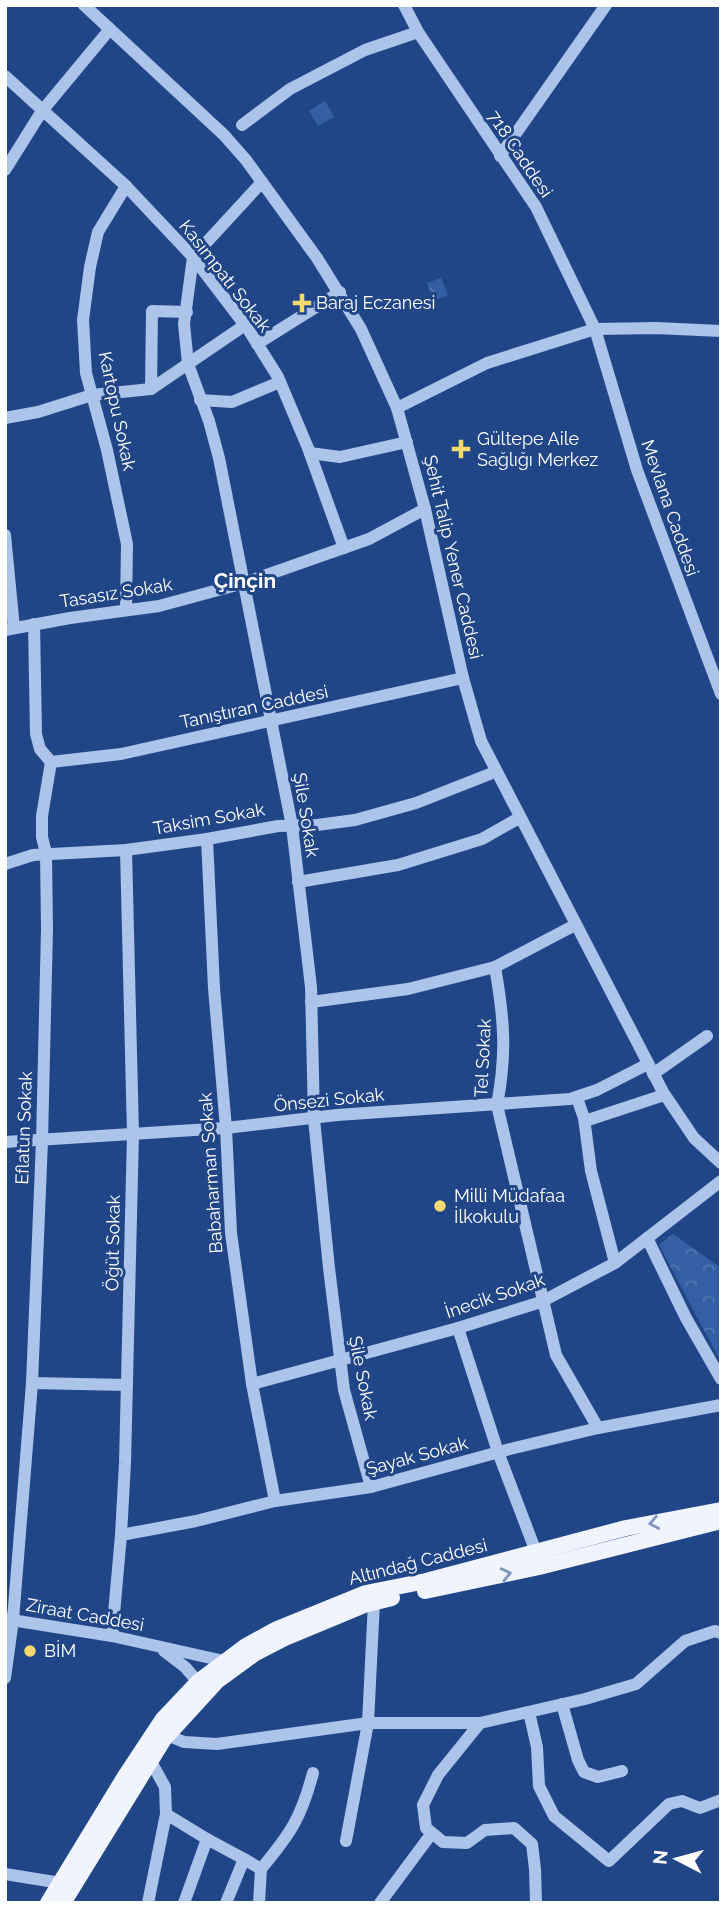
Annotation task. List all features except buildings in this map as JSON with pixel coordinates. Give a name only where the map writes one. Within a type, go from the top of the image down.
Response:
[{"type":"main road","name":"Altındağ Caddesi","points":[[63,1903],[66,1884],[153,1733],[224,1661],[275,1630],[357,1595],[426,1581],[626,1528],[721,1510]]},
{"type":"main road","name":"Altındağ Caddesi","points":[[48,1903],[66,1884],[200,1688],[268,1647],[374,1602],[539,1566],[721,1521]]},
{"type":"street","name":"Şehit Talip Yener Caddesi","points":[[84,5],[224,135],[262,182],[340,292],[361,329],[397,408],[425,509],[463,678],[478,731],[495,772],[664,1095],[694,1138],[721,1163]]},
{"type":"street","name":"718 Caddesi","points":[[404,5],[418,32],[536,207],[595,330]]},
{"type":"street","points":[[500,156],[606,5]]},
{"type":"street","points":[[5,170],[42,110],[110,29]]},
{"type":"street","points":[[242,125],[290,89],[322,72],[365,50],[418,32]]},
{"type":"street","name":"Kasımpatı Sokak","points":[[5,76],[126,186],[193,257],[245,325],[280,382],[310,453],[344,548]]},
{"type":"street","points":[[193,257],[262,182]]},
{"type":"street","name":"Kartopu Sokak","points":[[126,186],[98,232],[83,320],[86,373],[107,450],[127,544],[126,610]]},
{"type":"street","name":"Şile Sokak","points":[[193,257],[184,324],[188,364],[219,458],[292,825],[311,1002],[314,1119],[340,1361],[344,1390],[370,1487]]},
{"type":"street","points":[[257,344],[340,292]]},
{"type":"street","points":[[151,389],[152,311],[187,312]]},
{"type":"street","points":[[5,418],[38,412],[92,395],[151,389],[245,325]]},
{"type":"street","points":[[397,408],[487,363],[595,330],[656,328],[721,331]]},
{"type":"street","name":"Mevlana Caddesi","points":[[595,330],[649,506],[721,694]]},
{"type":"street","points":[[200,400],[232,402],[280,382]]},
{"type":"street","points":[[310,453],[340,457],[407,442]]},
{"type":"street","name":"Tasasız Sokak","points":[[10,629],[159,606],[244,583],[369,539],[425,509]]},
{"type":"street","points":[[5,535],[10,629]]},
{"type":"street","points":[[34,624],[36,734],[40,749],[51,762]]},
{"type":"street","name":"Tanıştıran Caddesi","points":[[51,762],[121,754],[463,678]]},
{"type":"street","name":"Eflatun Sokak","points":[[5,1678],[32,1383],[47,929],[46,853],[42,837],[42,816],[51,762]]},
{"type":"street","name":"Taksim Sokak","points":[[5,864],[46,853],[126,850],[207,839],[267,827],[327,824],[371,816],[434,797],[495,772]]},
{"type":"street","points":[[298,882],[398,865],[482,839],[519,818]]},
{"type":"street","name":"Babaharman Sokak","points":[[207,839],[231,1233],[252,1384],[275,1501]]},
{"type":"street","name":"Öğüt Sokak","points":[[112,1636],[121,1535],[133,1134],[126,850]]},
{"type":"street","points":[[311,1002],[408,989],[495,967],[575,925]]},
{"type":"street","name":"Tel Sokak","points":[[495,967],[504,1015],[503,1072],[497,1105],[541,1302],[555,1355],[598,1428]]},
{"type":"street","name":"Önsezi Sokak","points":[[5,1142],[42,1142],[226,1128],[350,1114],[577,1098],[651,1069],[707,1036]]},
{"type":"street","points":[[584,1121],[664,1095]]},
{"type":"street","points":[[577,1098],[584,1121],[591,1171],[615,1263]]},
{"type":"street","name":"İnecik Sokak","points":[[252,1384],[458,1328],[541,1302],[615,1263],[721,1181]]},
{"type":"street","points":[[647,1238],[721,1379]]},
{"type":"street","points":[[458,1328],[498,1452],[536,1552]]},
{"type":"street","points":[[32,1383],[127,1385]]},
{"type":"street","name":"Şayak Sokak","points":[[121,1535],[196,1521],[275,1501],[370,1487],[598,1428],[721,1405]]},
{"type":"street","points":[[346,1841],[368,1723],[374,1602]]},
{"type":"street","name":"Ziraat Caddesi","points":[[9,1619],[112,1636],[224,1661]]},
{"type":"street","points":[[167,1735],[184,1742],[217,1744],[368,1723],[480,1723],[636,1684],[685,1641],[715,1632],[721,1633]]},
{"type":"street","name":"Ziraat Caddesi","points":[[158,1647],[185,1667],[200,1688]]},
{"type":"street","points":[[562,1704],[584,1772],[598,1777],[622,1770]]},
{"type":"street","points":[[529,1712],[537,1747],[539,1786],[554,1816],[609,1861],[669,1804],[682,1801],[700,1808],[721,1800]]},
{"type":"street","points":[[480,1723],[439,1775],[423,1805],[426,1828],[443,1842],[467,1843],[485,1830],[514,1828],[532,1843],[536,1903]]},
{"type":"street","points":[[148,1903],[166,1814],[165,1787],[150,1760]]},
{"type":"street","points":[[259,1903],[261,1869],[291,1833],[305,1805],[313,1773]]},
{"type":"street","points":[[166,1814],[261,1869]]},
{"type":"street","points":[[380,1903],[432,1833]]},
{"type":"street","points":[[184,1903],[206,1839]]},
{"type":"street","points":[[226,1903],[244,1859]]},
{"type":"street","points":[[5,1874],[66,1884]]},
{"type":"green space","points":[[325,101],[334,117],[318,126],[309,111]]},
{"type":"green space","points":[[441,278],[448,295],[433,301],[427,283]]},
{"type":"green space","points":[[673,1234],[721,1268],[721,1362],[659,1245]]},
{"type":"place","name":"Baraj Eczanesi","points":[[302,303]]},
{"type":"place","name":"Gültepe Aile Sağlığı Merkez","points":[[461,449]]},
{"type":"place","name":"Milli Müdafaa İlkokulu","points":[[440,1206]]},
{"type":"place","name":"BİM","points":[[30,1651]]},
{"type":"district","name":"Çinçin","points":[[245,581]]}]
